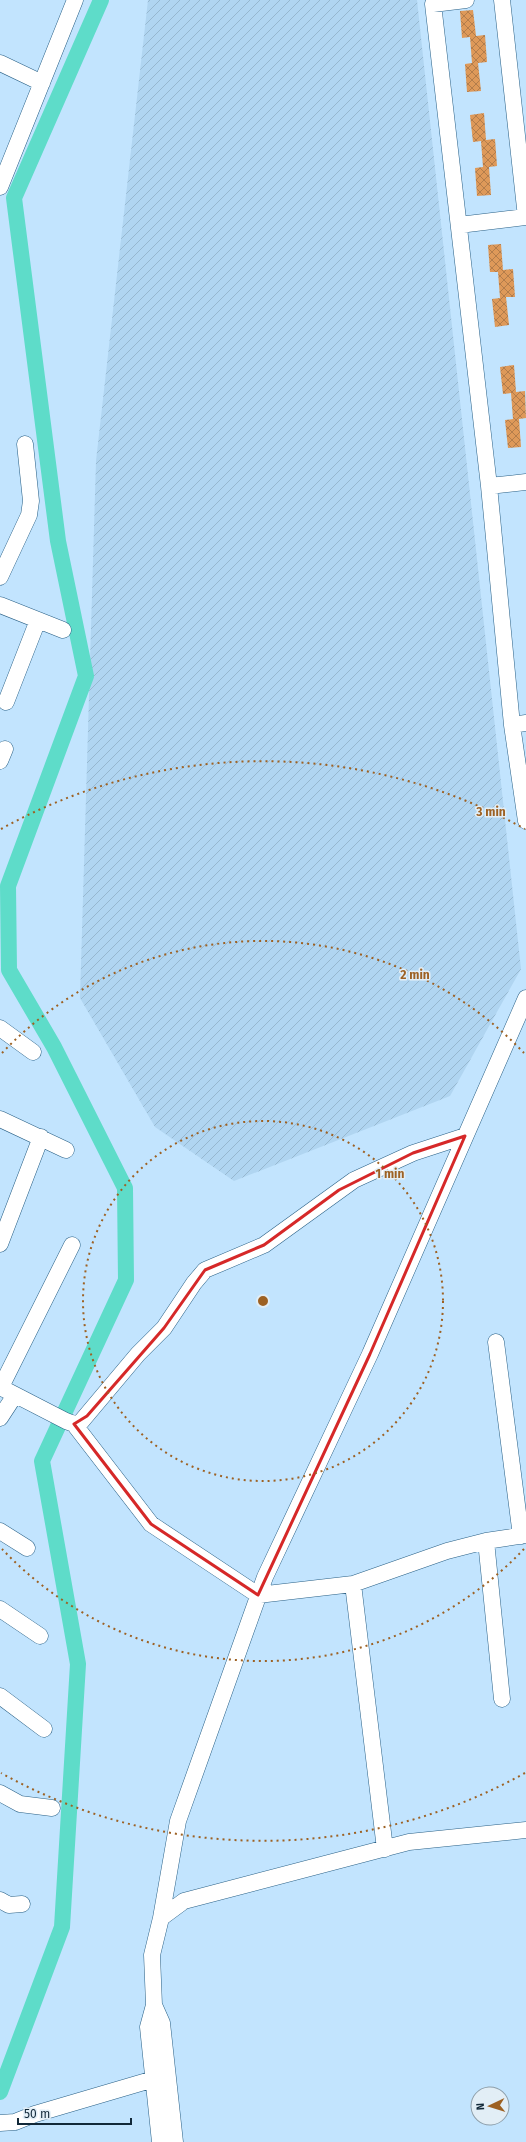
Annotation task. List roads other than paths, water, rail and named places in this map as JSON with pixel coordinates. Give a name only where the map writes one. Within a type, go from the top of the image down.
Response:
[{"type":"street","points":[[0,187],[75,0]]},
{"type":"street","points":[[466,0],[433,4],[489,486],[519,724],[526,821]]},
{"type":"street","points":[[459,225],[526,217],[502,0]]},
{"type":"street","points":[[0,63],[42,83]]},
{"type":"street","points":[[0,577],[29,516],[31,501],[25,444]]},
{"type":"street","points":[[489,486],[526,482]]},
{"type":"street","points":[[0,605],[63,630]]},
{"type":"street","points":[[6,702],[38,620]]},
{"type":"street","points":[[160,2142],[148,2027],[154,2005],[152,1955],[161,1918],[178,1821],[265,1577],[370,1354],[526,998]]},
{"type":"street","points":[[0,1028],[33,1052]]},
{"type":"street","points":[[0,1119],[66,1150]]},
{"type":"street","points":[[70,1423],[80,1423],[87,1416],[138,1354],[164,1328],[194,1283],[205,1270],[264,1245],[354,1180],[413,1153],[465,1136]]},
{"type":"street","points":[[0,1244],[41,1137]]},
{"type":"street","points":[[72,1245],[0,1387],[70,1423],[151,1524],[258,1595],[353,1584],[432,1555],[486,1541],[523,1535],[496,1342]]},
{"type":"street","points":[[0,1418],[15,1395]]},
{"type":"street","points":[[0,1531],[27,1548]]},
{"type":"street","points":[[486,1541],[502,1698]]},
{"type":"street","points":[[353,1584],[385,1849]]},
{"type":"street","points":[[0,1610],[40,1636]]},
{"type":"street","points":[[0,1696],[44,1729]]},
{"type":"street","points":[[0,1793],[20,1804],[52,1808]]},
{"type":"street","points":[[161,1918],[184,1901],[409,1842],[526,1830]]},
{"type":"street","points":[[0,1900],[9,1905],[22,1904]]},
{"type":"street","points":[[154,2005],[162,2023],[175,2142]]},
{"type":"street","points":[[0,2122],[14,2122],[154,2079]]},
{"type":"waterway","points":[[0,2092],[62,1927],[78,1664],[42,1461],[126,1280],[125,1188],[54,1047],[9,970],[8,886],[86,676],[58,541],[14,198],[101,0]]}]
